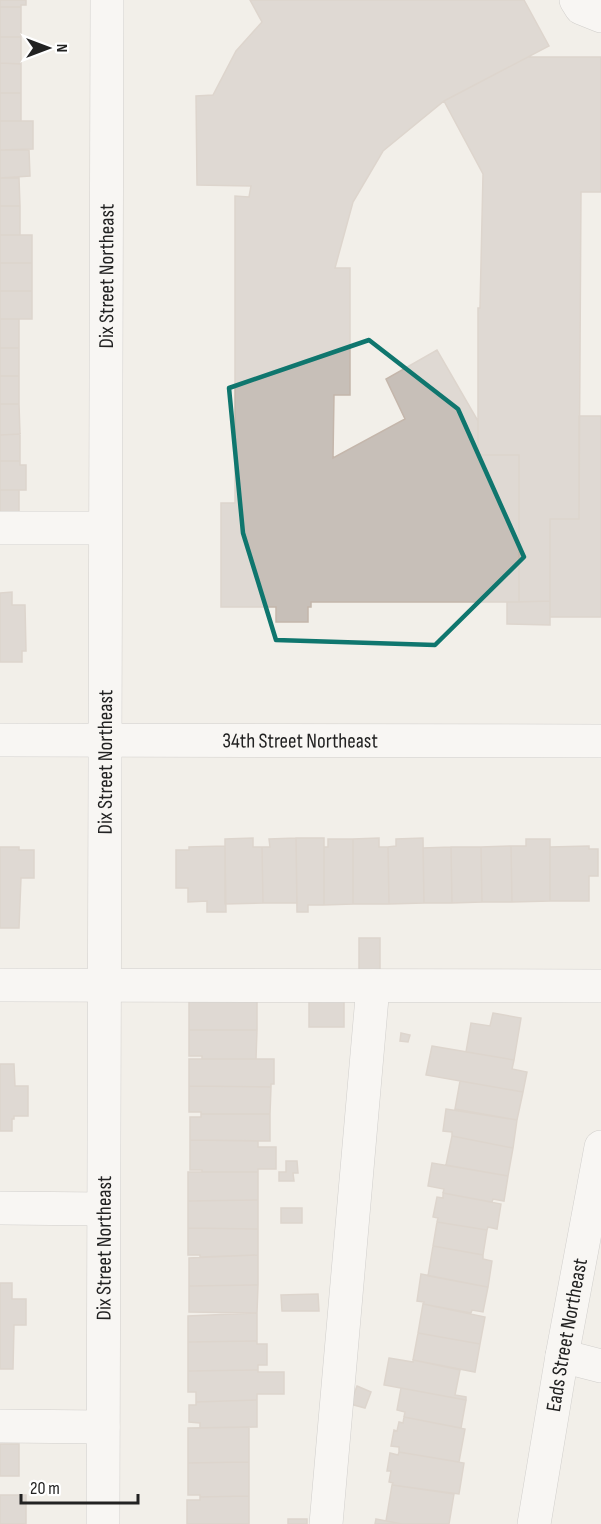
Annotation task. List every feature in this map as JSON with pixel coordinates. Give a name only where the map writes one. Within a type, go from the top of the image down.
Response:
[{"type":"street","name":"Dix Street Northeast","points":[[103,1524],[107,0]]},
{"type":"street","points":[[576,0],[581,8],[601,16]]},
{"type":"street","points":[[0,528],[105,528]]},
{"type":"street","name":"34th Street Northeast","points":[[0,740],[601,741]]},
{"type":"street","points":[[0,985],[601,986]]},
{"type":"street","points":[[326,1524],[373,986]]},
{"type":"street","name":"Eads Street Northeast","points":[[534,1524],[562,1356],[601,1147]]},
{"type":"street","points":[[0,1208],[103,1209]]},
{"type":"street","points":[[562,1356],[601,1366]]},
{"type":"street","points":[[0,1426],[103,1427]]},
{"type":"highlighted area","points":[[369,340],[458,409],[524,557],[435,645],[276,640],[243,533],[229,388]]},
{"type":"building","points":[[0,0],[26,0],[26,5],[0,7]]},
{"type":"building","points":[[250,0],[524,0],[549,46],[444,101],[383,151],[353,202],[335,268],[350,268],[350,395],[334,395],[333,458],[405,419],[386,379],[437,350],[478,421],[478,455],[519,455],[519,602],[311,602],[311,607],[308,607],[308,622],[276,622],[276,607],[221,607],[221,503],[235,503],[235,196],[249,197],[251,186],[197,185],[196,96],[213,95],[236,51],[262,22]]},
{"type":"building","points":[[0,7],[21,7],[21,37],[0,37]]},
{"type":"building","points":[[0,37],[21,37],[21,64],[0,63]]},
{"type":"building","points":[[528,57],[601,57],[601,192],[581,192],[579,519],[550,519],[550,601],[519,602],[519,455],[478,455],[478,308],[480,308],[483,174],[444,101]]},
{"type":"building","points":[[0,63],[21,64],[21,93],[0,93]]},
{"type":"building","points":[[0,93],[21,93],[21,121],[0,121]]},
{"type":"building","points":[[0,121],[33,121],[33,149],[0,150]]},
{"type":"building","points":[[0,150],[29,150],[30,176],[0,178]]},
{"type":"building","points":[[0,178],[19,178],[20,206],[0,206]]},
{"type":"building","points":[[0,206],[20,206],[20,235],[0,235]]},
{"type":"building","points":[[0,235],[32,235],[32,263],[0,263]]},
{"type":"building","points":[[0,263],[32,263],[32,291],[0,291]]},
{"type":"building","points":[[0,291],[32,291],[32,319],[0,319]]},
{"type":"building","points":[[0,319],[19,319],[19,348],[0,348]]},
{"type":"building","points":[[0,348],[19,348],[19,376],[0,376]]},
{"type":"building","points":[[0,376],[19,376],[19,404],[0,404]]},
{"type":"building","points":[[0,404],[19,404],[20,434],[0,435]]},
{"type":"building","points":[[579,416],[601,416],[601,617],[550,617],[550,519],[579,519]]},
{"type":"building","points":[[20,434],[20,461],[0,461],[0,435]]},
{"type":"building","points":[[0,461],[20,461],[20,465],[26,465],[26,490],[0,490]]},
{"type":"building","points":[[0,490],[19,490],[19,519],[0,520]]},
{"type":"building","points":[[12,592],[12,605],[25,605],[26,651],[22,651],[22,662],[0,662],[0,593]]},
{"type":"building","points":[[550,601],[550,625],[507,624],[507,602]]},
{"type":"building","points":[[253,838],[253,847],[262,847],[263,903],[225,904],[225,839]]},
{"type":"building","points":[[296,838],[297,903],[263,903],[262,847],[270,847],[269,839]]},
{"type":"building","points":[[296,838],[324,838],[324,905],[308,905],[308,912],[297,912]]},
{"type":"building","points":[[379,838],[379,847],[388,847],[389,904],[353,904],[353,839]]},
{"type":"building","points":[[423,838],[424,903],[389,904],[388,847],[396,846],[396,839]]},
{"type":"building","points":[[328,839],[353,839],[353,904],[324,905],[324,847],[328,847]]},
{"type":"building","points":[[526,839],[550,839],[550,901],[512,902],[511,846],[526,846]]},
{"type":"building","points":[[225,846],[226,912],[207,912],[207,901],[188,902],[188,888],[176,888],[176,850],[189,850],[189,847]]},
{"type":"building","points":[[511,846],[512,902],[482,902],[481,847]]},
{"type":"building","points":[[589,846],[589,849],[598,849],[598,876],[589,876],[589,901],[550,901],[550,847]]},
{"type":"building","points":[[0,847],[34,850],[34,878],[21,878],[19,928],[0,928]]},
{"type":"building","points":[[451,847],[481,847],[482,902],[452,903]]},
{"type":"building","points":[[451,847],[452,903],[424,903],[423,848]]},
{"type":"building","points":[[359,938],[380,938],[380,973],[359,973]]},
{"type":"building","points":[[189,1000],[257,1001],[257,1030],[189,1030]]},
{"type":"building","points":[[309,1000],[344,1000],[344,1027],[309,1027]]},
{"type":"building","points":[[493,1013],[521,1018],[514,1060],[466,1052],[471,1023],[490,1026]]},
{"type":"building","points":[[189,1030],[257,1030],[256,1059],[202,1059],[202,1056],[189,1056]]},
{"type":"building","points":[[401,1033],[410,1035],[408,1042],[400,1041]]},
{"type":"building","points":[[432,1046],[514,1060],[512,1069],[527,1072],[523,1092],[426,1075]]},
{"type":"building","points":[[189,1059],[274,1059],[274,1084],[271,1084],[271,1087],[189,1086]]},
{"type":"building","points":[[0,1064],[14,1064],[15,1086],[28,1086],[28,1116],[14,1116],[12,1131],[0,1131]]},
{"type":"building","points":[[460,1081],[523,1092],[517,1120],[455,1109]]},
{"type":"building","points":[[189,1086],[271,1087],[270,1114],[189,1112]]},
{"type":"building","points":[[446,1109],[517,1120],[513,1148],[452,1136],[452,1132],[443,1131]]},
{"type":"building","points":[[201,1114],[270,1114],[270,1141],[190,1140],[190,1117],[201,1117]]},
{"type":"building","points":[[452,1136],[513,1148],[508,1176],[446,1165]]},
{"type":"building","points":[[190,1140],[258,1141],[258,1147],[276,1147],[276,1169],[258,1169],[258,1172],[190,1170]]},
{"type":"building","points":[[286,1161],[297,1161],[298,1173],[293,1173],[294,1181],[279,1181],[279,1172],[286,1172]]},
{"type":"building","points":[[432,1163],[508,1176],[504,1201],[493,1199],[492,1202],[443,1193],[444,1189],[428,1186]]},
{"type":"building","points":[[188,1172],[258,1172],[258,1200],[188,1201]]},
{"type":"building","points":[[443,1193],[501,1204],[497,1229],[488,1227],[487,1230],[437,1222],[438,1218],[433,1217],[437,1197],[443,1198]]},
{"type":"building","points":[[258,1200],[258,1229],[188,1228],[188,1201]]},
{"type":"building","points":[[281,1208],[302,1208],[302,1223],[281,1223]]},
{"type":"building","points":[[437,1222],[487,1230],[483,1255],[433,1246]]},
{"type":"building","points":[[188,1228],[258,1229],[258,1255],[200,1257],[200,1255],[188,1255]]},
{"type":"building","points":[[433,1246],[483,1255],[483,1259],[492,1261],[488,1287],[428,1276]]},
{"type":"building","points":[[258,1255],[258,1285],[189,1286],[189,1258]]},
{"type":"building","points":[[421,1274],[488,1287],[483,1312],[472,1310],[471,1313],[417,1301]]},
{"type":"building","points":[[0,1283],[12,1283],[12,1299],[26,1299],[26,1325],[14,1325],[13,1369],[0,1369]]},
{"type":"building","points":[[258,1285],[257,1313],[189,1312],[189,1286]]},
{"type":"building","points":[[318,1294],[319,1311],[282,1311],[281,1295]]},
{"type":"building","points":[[423,1304],[485,1317],[480,1344],[418,1333]]},
{"type":"building","points":[[257,1313],[257,1341],[188,1342],[188,1316]]},
{"type":"building","points":[[418,1333],[480,1344],[475,1372],[413,1360]]},
{"type":"building","points":[[257,1341],[257,1344],[267,1344],[267,1365],[258,1365],[258,1370],[188,1371],[188,1342]]},
{"type":"building","points":[[389,1358],[413,1362],[413,1360],[460,1370],[455,1395],[466,1397],[466,1400],[384,1385]]},
{"type":"building","points":[[258,1370],[258,1372],[284,1372],[284,1394],[257,1394],[257,1400],[196,1402],[196,1392],[188,1392],[188,1371]]},
{"type":"building","points":[[357,1386],[371,1392],[365,1408],[350,1404]]},
{"type":"building","points":[[401,1388],[466,1400],[461,1428],[404,1417],[405,1412],[397,1410]]},
{"type":"building","points":[[257,1400],[257,1427],[200,1428],[200,1423],[189,1422],[189,1405],[196,1405],[196,1402]]},
{"type":"building","points":[[404,1417],[465,1429],[459,1462],[399,1452],[399,1447],[391,1446],[394,1430],[397,1431],[399,1422],[403,1423]]},
{"type":"building","points":[[249,1427],[249,1462],[188,1463],[188,1428]]},
{"type":"building","points":[[0,1444],[19,1444],[19,1476],[0,1476]]},
{"type":"building","points":[[399,1452],[464,1463],[459,1494],[392,1485],[393,1483],[389,1482],[391,1471],[387,1471],[390,1453],[398,1455]]},
{"type":"building","points":[[249,1462],[249,1496],[200,1497],[200,1495],[188,1495],[188,1463]]},
{"type":"building","points":[[392,1485],[454,1494],[449,1524],[402,1524],[386,1521]]},
{"type":"building","points":[[0,1495],[26,1495],[26,1524],[0,1524]]},
{"type":"building","points":[[249,1496],[249,1524],[187,1524],[187,1500],[200,1500],[200,1497]]},
{"type":"building","points":[[288,1519],[307,1519],[307,1524],[288,1524]]},
{"type":"building","points":[[376,1519],[402,1524],[375,1524]]}]
